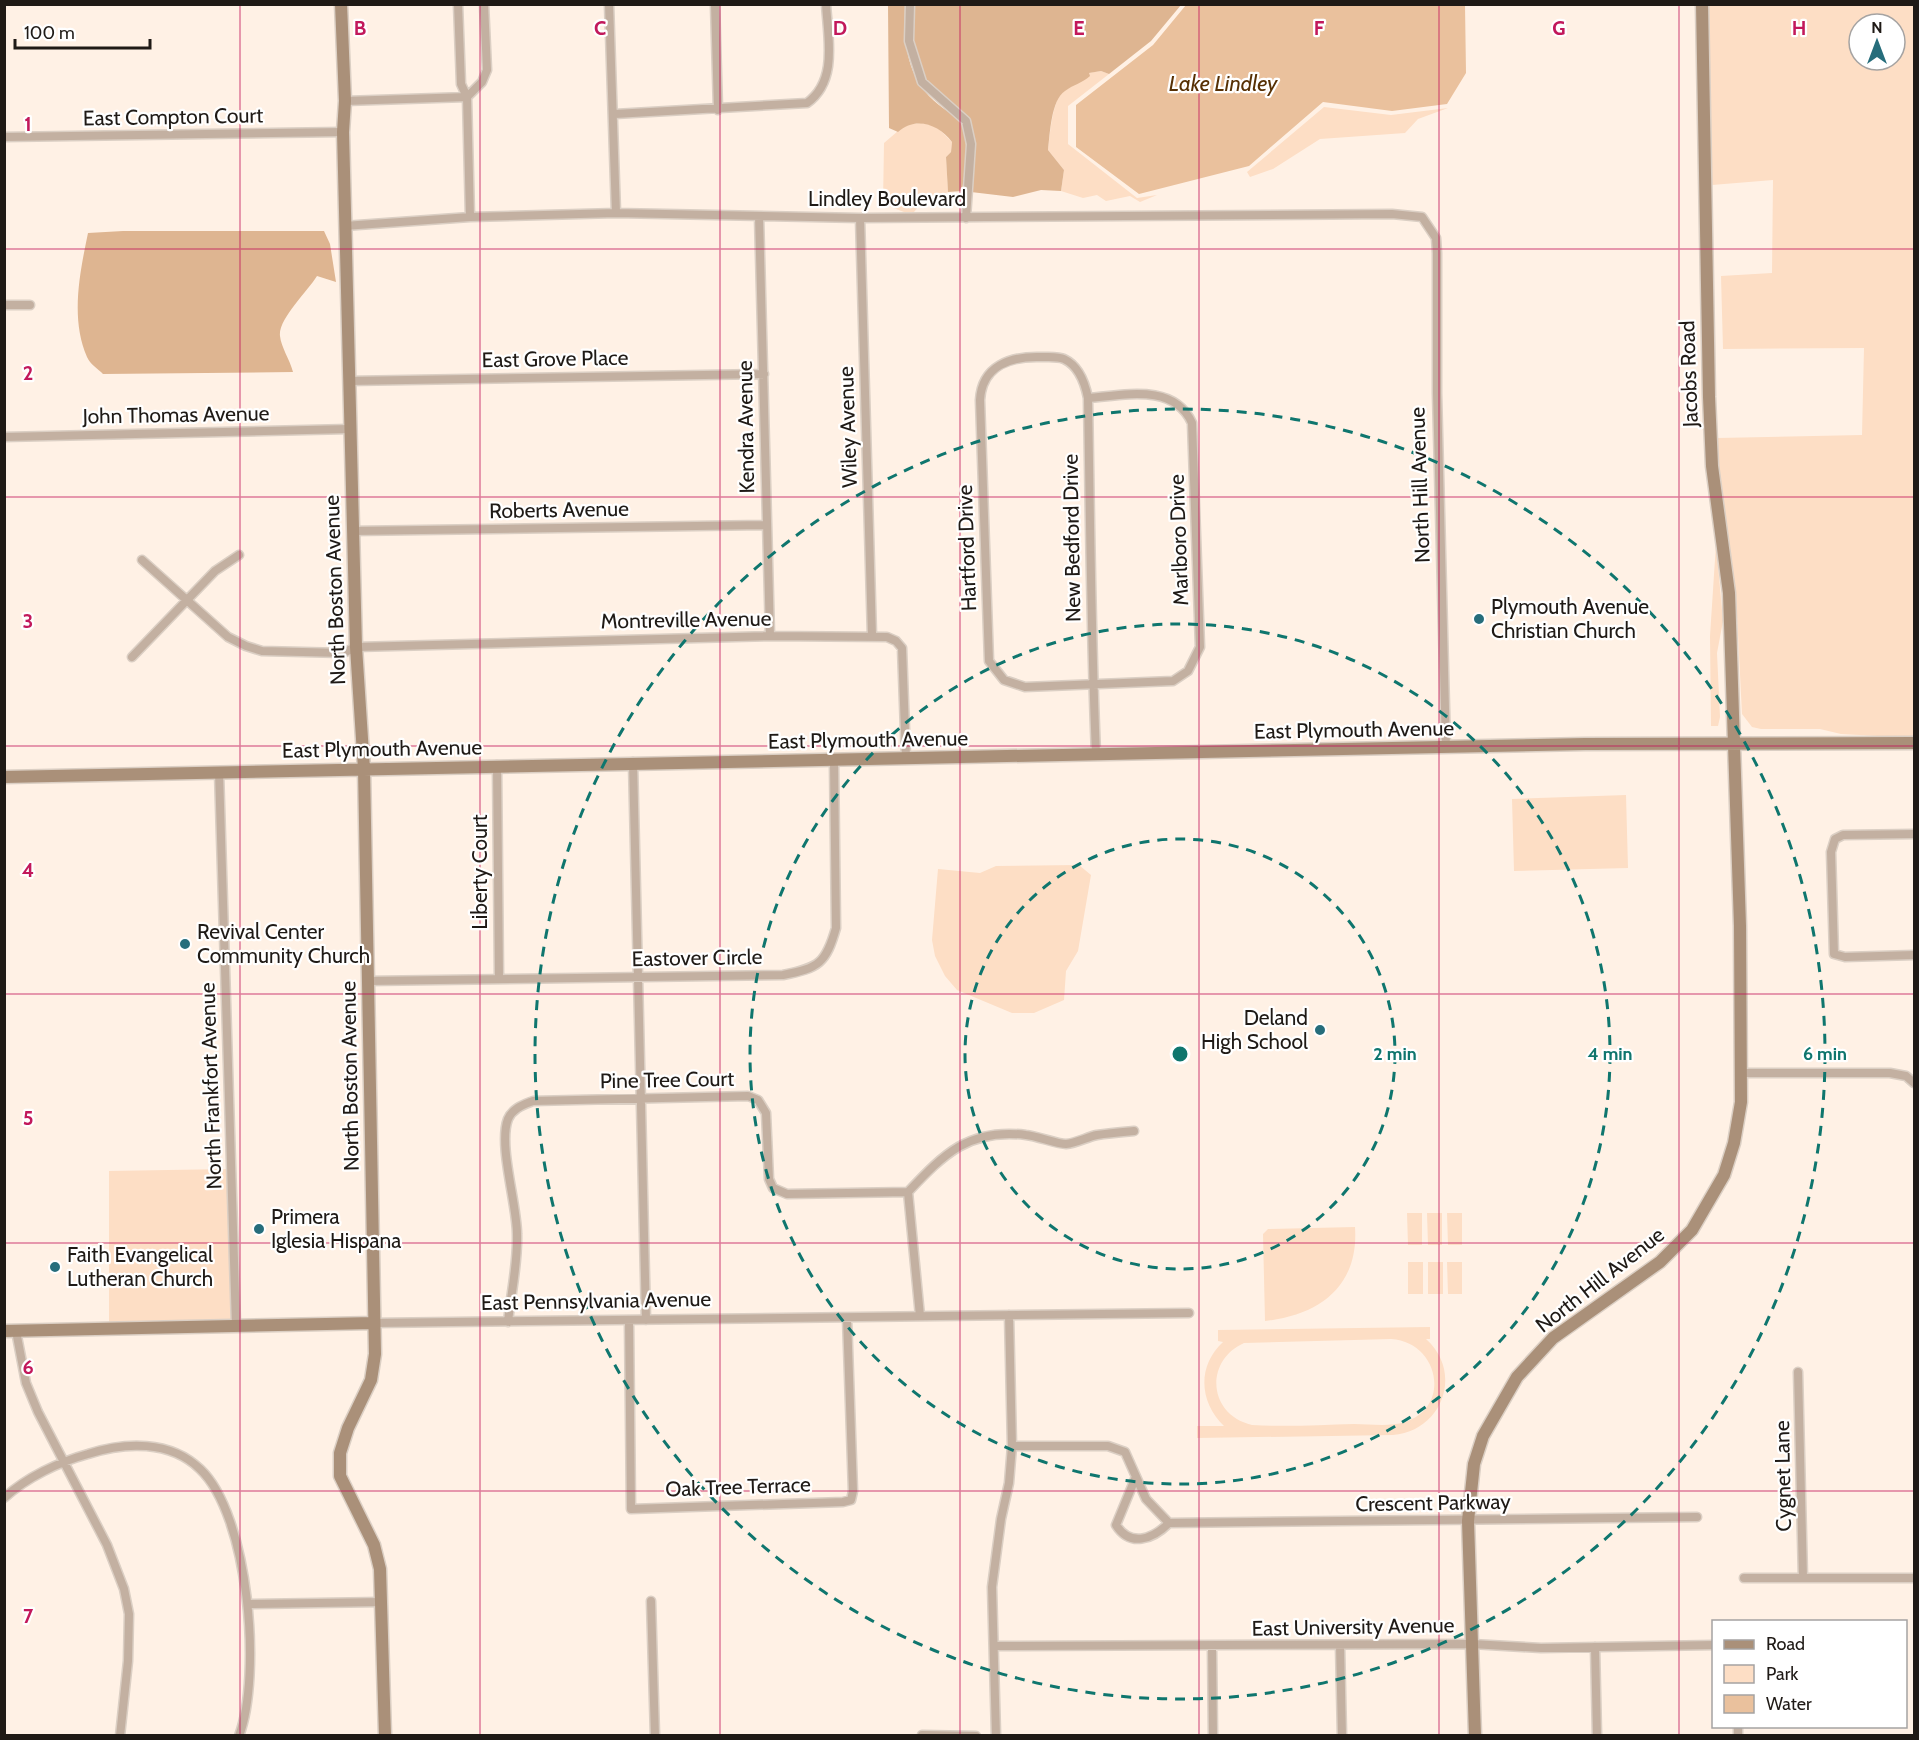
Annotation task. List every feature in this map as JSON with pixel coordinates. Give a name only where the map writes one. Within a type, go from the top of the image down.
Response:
[{"type":"street","name":"North Boston Avenue","points":[[341,4],[345,101],[342,132],[352,531],[356,647],[364,769],[375,1354],[371,1380],[343,1444],[340,1476],[374,1545],[380,1569],[385,1736]]},
{"type":"street","points":[[458,4],[461,84],[467,97],[470,217]]},
{"type":"street","points":[[345,101],[467,97],[482,82],[487,70],[484,4]]},
{"type":"street","points":[[609,4],[615,114],[616,213]]},
{"type":"street","points":[[714,4],[718,110]]},
{"type":"street","points":[[615,114],[798,106],[814,98],[828,71],[826,4]]},
{"type":"street","points":[[910,4],[909,41],[922,82],[966,122],[971,144],[966,218]]},
{"type":"street","name":"Jacobs Road","points":[[1701,4],[1709,397],[1712,466],[1729,593],[1733,742]]},
{"type":"street","name":"East Compton Court","points":[[4,137],[342,132]]},
{"type":"street","name":"Lindley Boulevard","points":[[344,226],[470,217],[616,213],[860,218],[1392,214],[1422,217],[1428,224]]},
{"type":"street","name":"Kendra Avenue","points":[[759,216],[770,636]]},
{"type":"street","name":"Wiley Avenue","points":[[860,218],[872,636]]},
{"type":"street","name":"North Hill Avenue","points":[[1428,224],[1436,238],[1437,253],[1437,393],[1446,748]]},
{"type":"street","points":[[4,305],[30,304]]},
{"type":"street","name":"New Bedford Drive","points":[[1036,357],[1065,359],[1081,374],[1088,398],[1096,754]]},
{"type":"street","name":"Hartford Drive","points":[[1036,357],[1005,361],[996,366],[981,387],[989,661],[1004,680],[1024,687],[1093,685]]},
{"type":"street","name":"East Grove Place","points":[[348,381],[764,374]]},
{"type":"street","name":"Marlboro Drive","points":[[1088,398],[1161,395],[1174,400],[1186,410],[1192,423],[1200,647],[1188,672],[1173,681],[1093,685]]},
{"type":"street","name":"John Thomas Avenue","points":[[4,437],[349,429]]},
{"type":"street","name":"Roberts Avenue","points":[[352,531],[766,525]]},
{"type":"street","points":[[132,657],[215,571],[239,555]]},
{"type":"street","name":"Montreville Avenue","points":[[142,560],[228,637],[262,651],[343,653],[356,647],[770,636],[887,637],[896,641],[902,648],[906,758]]},
{"type":"street","name":"East Plymouth Avenue","points":[[4,777],[633,762],[834,761],[1733,742],[1914,743]]},
{"type":"street","name":"North Hill Avenue","points":[[1474,1736],[1468,1521],[1473,1473],[1483,1436],[1517,1377],[1553,1338],[1660,1262],[1692,1230],[1724,1175],[1731,1154],[1741,1102],[1743,1072],[1733,742]]},
{"type":"street","name":"Eastover Circle","points":[[367,981],[783,975],[820,963],[830,951],[836,928],[834,761]]},
{"type":"street","points":[[633,762],[636,977],[646,1320]]},
{"type":"street","name":"Liberty Court","points":[[497,765],[499,979]]},
{"type":"street","name":"North Frankfort Avenue","points":[[219,772],[236,1326]]},
{"type":"street","points":[[1914,834],[1843,836],[1835,839],[1831,852],[1834,954],[1845,957],[1914,955]]},
{"type":"street","points":[[1743,1072],[1890,1073],[1906,1076],[1914,1083]]},
{"type":"street","name":"Pine Tree Court","points":[[508,1322],[518,1233],[505,1143],[507,1121],[512,1112],[533,1101],[748,1096],[758,1100],[766,1113],[769,1179],[773,1188],[787,1194],[908,1192]]},
{"type":"street","points":[[920,1316],[908,1192],[930,1168],[963,1142],[983,1135],[1016,1133],[1064,1144],[1097,1135],[1134,1131]]},
{"type":"street","name":"East Pennsylvania Avenue","points":[[10,1331],[374,1323],[1189,1313]]},
{"type":"street","points":[[996,1736],[992,1587],[1001,1519],[1009,1483],[1012,1446],[1009,1315]]},
{"type":"street","name":"Oak Tree Terrace","points":[[629,1320],[632,1509],[851,1500],[853,1491],[847,1318]]},
{"type":"street","points":[[10,1331],[26,1383],[62,1461],[107,1545],[124,1589],[129,1614],[128,1661],[120,1736]]},
{"type":"street","name":"Cygnet Lane","points":[[1798,1372],[1803,1578]]},
{"type":"street","points":[[4,1498],[62,1461],[99,1450],[137,1444],[174,1453],[200,1468],[218,1492],[236,1534],[248,1604],[247,1696],[239,1736]]},
{"type":"street","points":[[1012,1446],[1077,1445],[1117,1448],[1125,1452],[1132,1464],[1135,1479],[1157,1513],[1169,1523],[1162,1530],[1142,1539],[1130,1539],[1122,1534],[1116,1525],[1135,1479]]},
{"type":"street","name":"Crescent Parkway","points":[[1169,1523],[1697,1517]]},
{"type":"street","points":[[1744,1578],[1914,1578]]},
{"type":"street","points":[[651,1601],[655,1736]]},
{"type":"street","points":[[248,1604],[381,1602]]},
{"type":"street","name":"East University Avenue","points":[[993,1646],[1472,1644],[1541,1648],[1712,1645]]},
{"type":"street","points":[[1340,1645],[1342,1736]]},
{"type":"street","points":[[1212,1646],[1213,1736]]},
{"type":"street","points":[[1595,1647],[1597,1736]]},
{"type":"street","points":[[922,1735],[976,1736]]},
{"type":"green space","points":[[1709,5],[1914,5],[1914,738],[1841,734],[1820,729],[1761,729],[1752,727],[1742,714],[1736,595],[1717,470],[1717,438],[1862,435],[1864,348],[1723,349],[1721,276],[1772,273],[1773,180],[1712,185]]},
{"type":"green space","points":[[1101,71],[1109,74],[1068,106],[1068,144],[1137,198],[1157,195],[1140,202],[1130,196],[1106,201],[1097,195],[1083,198],[1061,191],[1064,170],[1048,150],[1052,119],[1059,96],[1083,80],[1088,73]]},
{"type":"green space","points":[[1324,107],[1391,115],[1448,108],[1418,119],[1405,133],[1320,139],[1273,169],[1250,177],[1247,172]]},
{"type":"green space","points":[[921,123],[936,126],[952,142],[951,152],[946,157],[948,192],[919,206],[914,212],[904,212],[883,204],[884,143],[905,125]]},
{"type":"green space","points":[[1716,544],[1723,621],[1717,653],[1720,717],[1718,726],[1711,726],[1710,636]]},
{"type":"green space","points":[[1626,795],[1628,868],[1514,871],[1512,799]]},
{"type":"green space","points":[[1079,865],[1091,875],[1078,951],[1066,971],[1064,1000],[1034,1013],[1012,1013],[957,990],[945,976],[935,956],[932,940],[938,869],[980,873],[996,866]]},
{"type":"green space","points":[[228,1169],[232,1318],[227,1324],[109,1324],[109,1171]]},
{"type":"green space","points":[[1407,1213],[1422,1213],[1422,1245],[1408,1245]]},
{"type":"green space","points":[[1427,1213],[1442,1213],[1442,1245],[1428,1245]]},
{"type":"green space","points":[[1447,1213],[1462,1213],[1462,1245],[1448,1245]]},
{"type":"green space","points":[[1355,1227],[1355,1248],[1350,1266],[1343,1281],[1332,1294],[1303,1312],[1265,1321],[1263,1234],[1268,1229]]},
{"type":"green space","points":[[1408,1262],[1423,1262],[1423,1294],[1408,1294]]},
{"type":"green space","points":[[1428,1262],[1443,1262],[1443,1294],[1428,1294]]},
{"type":"green space","points":[[1447,1262],[1462,1262],[1462,1294],[1448,1294]]},
{"type":"green space","points":[[1430,1327],[1430,1339],[1426,1339],[1438,1353],[1444,1368],[1445,1383],[1442,1398],[1435,1412],[1424,1423],[1410,1431],[1393,1435],[1197,1438],[1197,1426],[1224,1426],[1210,1406],[1204,1384],[1209,1362],[1223,1342],[1218,1341],[1218,1330]],"holes":[[[1391,1339],[1407,1343],[1420,1351],[1429,1363],[1434,1376],[1434,1390],[1429,1403],[1420,1414],[1399,1424],[1252,1425],[1237,1419],[1227,1410],[1216,1387],[1217,1374],[1222,1362],[1231,1351],[1244,1343]]]},
{"type":"shaded area","points":[[888,5],[905,5],[905,33],[913,72],[928,95],[956,118],[963,127],[966,151],[962,191],[948,192],[946,157],[951,152],[952,142],[947,136],[934,127],[919,123],[905,127],[898,132],[889,128]]},
{"type":"shaded area","points":[[914,5],[1181,5],[1151,41],[1109,74],[1101,71],[1089,73],[1090,76],[1060,95],[1052,118],[1048,150],[1064,170],[1061,191],[1041,190],[1013,197],[971,192],[975,143],[970,120],[925,78],[914,41]]},
{"type":"shaded area","points":[[324,231],[330,244],[336,282],[317,276],[284,322],[280,336],[293,372],[103,374],[88,360],[82,342],[78,311],[80,279],[88,233]]},
{"type":"water","name":"Lake Lindley","points":[[1186,5],[1465,5],[1466,73],[1447,104],[1392,111],[1323,102],[1249,166],[1139,194],[1076,147],[1076,105],[1153,45]]},
{"type":"place","name":"Plymouth Avenue Christian Church","points":[[1479,619]]},
{"type":"place","name":"Revival Center Community Church","points":[[185,944]]},
{"type":"place","name":"Deland High School","points":[[1320,1030]]},
{"type":"place","name":"Primera Iglesia Hispana","points":[[259,1229]]},
{"type":"place","name":"Faith Evangelical Lutheran Church","points":[[55,1267]]}]
